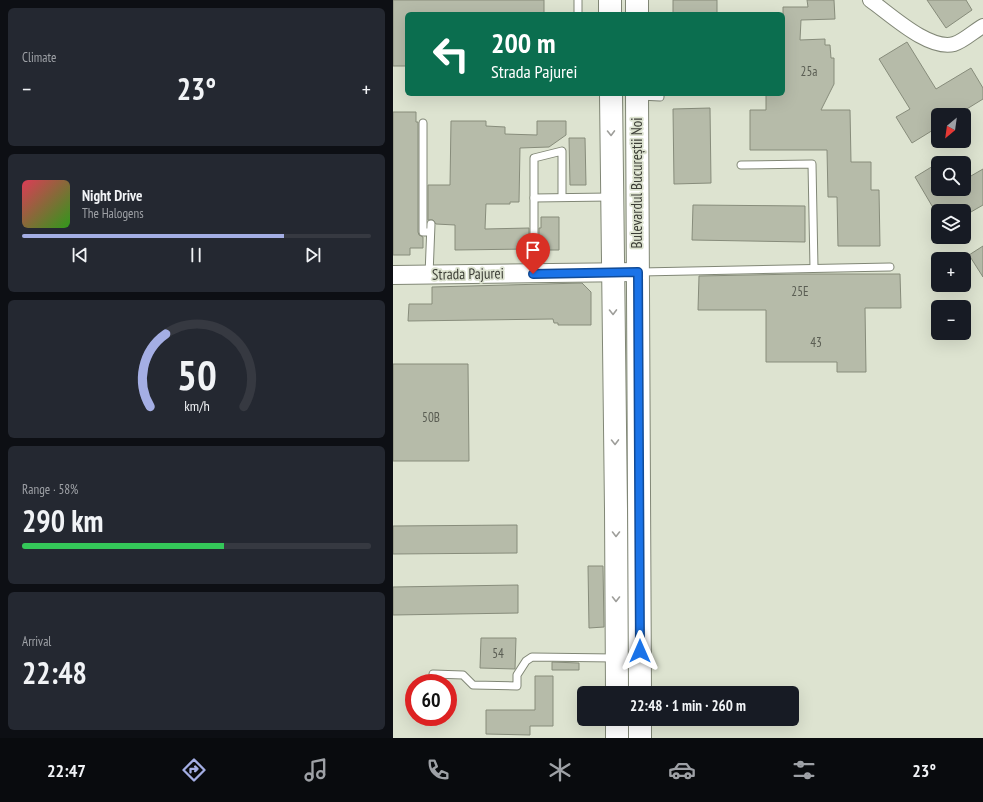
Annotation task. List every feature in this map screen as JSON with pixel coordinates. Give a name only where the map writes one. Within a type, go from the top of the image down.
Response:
[{"type":"main road","points":[[610,0],[610,12]]},
{"type":"main road","points":[[637,0],[637,12]]},
{"type":"main road","name":"Bulevardul Bucureștii Noi","points":[[611,96],[617,686]]},
{"type":"main road","name":"Bulevardul Bucureștii Noi","points":[[637,96],[640,686]]},
{"type":"main road","points":[[616,509],[639,512]]},
{"type":"main road","points":[[617,726],[617,738]]},
{"type":"main road","points":[[640,726],[640,738]]},
{"type":"street","points":[[870,0],[907,27],[931,42],[946,45],[955,44],[983,26]]},
{"type":"street","name":"Strada Pajurei","points":[[393,275],[638,272]]},
{"type":"lane","points":[[578,0],[578,12]]},
{"type":"lane","points":[[648,96],[660,96]]},
{"type":"lane","points":[[423,123],[423,232],[431,232]]},
{"type":"lane","points":[[533,274],[534,158],[562,151],[562,198]]},
{"type":"lane","points":[[741,165],[812,164],[814,268]]},
{"type":"lane","points":[[534,198],[612,197]]},
{"type":"lane","points":[[429,275],[431,224]]},
{"type":"lane","points":[[638,272],[890,267]]},
{"type":"lane","points":[[457,675],[463,675],[473,685],[517,686],[517,675],[526,661],[532,657],[617,658]]},
{"type":"building","points":[[393,0],[544,0],[544,12],[405,12],[405,66],[393,66]]},
{"type":"building","points":[[673,0],[717,0],[717,12],[673,12]]},
{"type":"building","points":[[807,0],[834,0],[835,19],[801,20],[800,40],[825,39],[825,45],[830,45],[831,58],[834,58],[834,84],[821,110],[850,110],[851,162],[871,162],[871,190],[879,190],[880,246],[838,246],[837,197],[828,197],[827,150],[750,150],[750,110],[766,110],[766,96],[785,96],[785,12],[783,12],[783,7],[808,7]]},
{"type":"building","points":[[927,0],[966,0],[972,10],[946,28]]},
{"type":"building","points":[[907,42],[936,89],[971,68],[983,88],[983,99],[968,108],[931,108],[931,131],[912,143],[896,117],[910,109],[879,59]]},
{"type":"building","points":[[710,108],[711,183],[674,184],[673,109]]},
{"type":"building","points":[[393,112],[416,112],[416,122],[418,122],[418,232],[419,235],[423,237],[423,248],[410,248],[410,255],[393,255]]},
{"type":"building","points":[[451,121],[486,121],[486,126],[505,127],[505,134],[537,135],[537,121],[566,121],[566,135],[549,147],[520,148],[519,202],[510,202],[510,204],[486,204],[485,229],[529,228],[529,249],[455,250],[455,225],[436,224],[433,220],[428,220],[428,185],[450,185]]},
{"type":"building","points":[[569,138],[585,138],[586,185],[570,185]]},
{"type":"building","points":[[931,167],[931,196],[971,196],[971,176],[983,169],[983,205],[971,212],[971,204],[931,204],[915,177]]},
{"type":"building","points":[[693,205],[805,206],[805,242],[692,240]]},
{"type":"building","points":[[541,217],[559,217],[559,250],[539,249],[539,228],[541,228]]},
{"type":"building","points":[[983,246],[983,277],[971,258],[971,254]]},
{"type":"building","points":[[900,274],[901,308],[865,308],[866,372],[837,372],[837,362],[766,362],[766,310],[698,310],[699,276]]},
{"type":"building","points":[[582,283],[591,292],[591,325],[558,325],[558,323],[554,323],[553,319],[408,321],[409,304],[432,304],[432,287]]},
{"type":"building","points":[[393,364],[468,364],[469,461],[393,461]]},
{"type":"building","points":[[517,525],[517,553],[393,554],[393,526]]},
{"type":"building","points":[[588,566],[603,566],[604,627],[589,628]]},
{"type":"building","points":[[518,585],[518,613],[393,615],[393,587]]},
{"type":"building","points":[[481,638],[516,638],[515,669],[480,668]]},
{"type":"building","points":[[552,662],[579,663],[579,670],[552,670]]},
{"type":"building","points":[[535,676],[553,676],[553,726],[530,726],[530,735],[486,734],[486,710],[535,710]]},
{"type":"route","points":[[533,274],[638,272],[640,651]]}]
